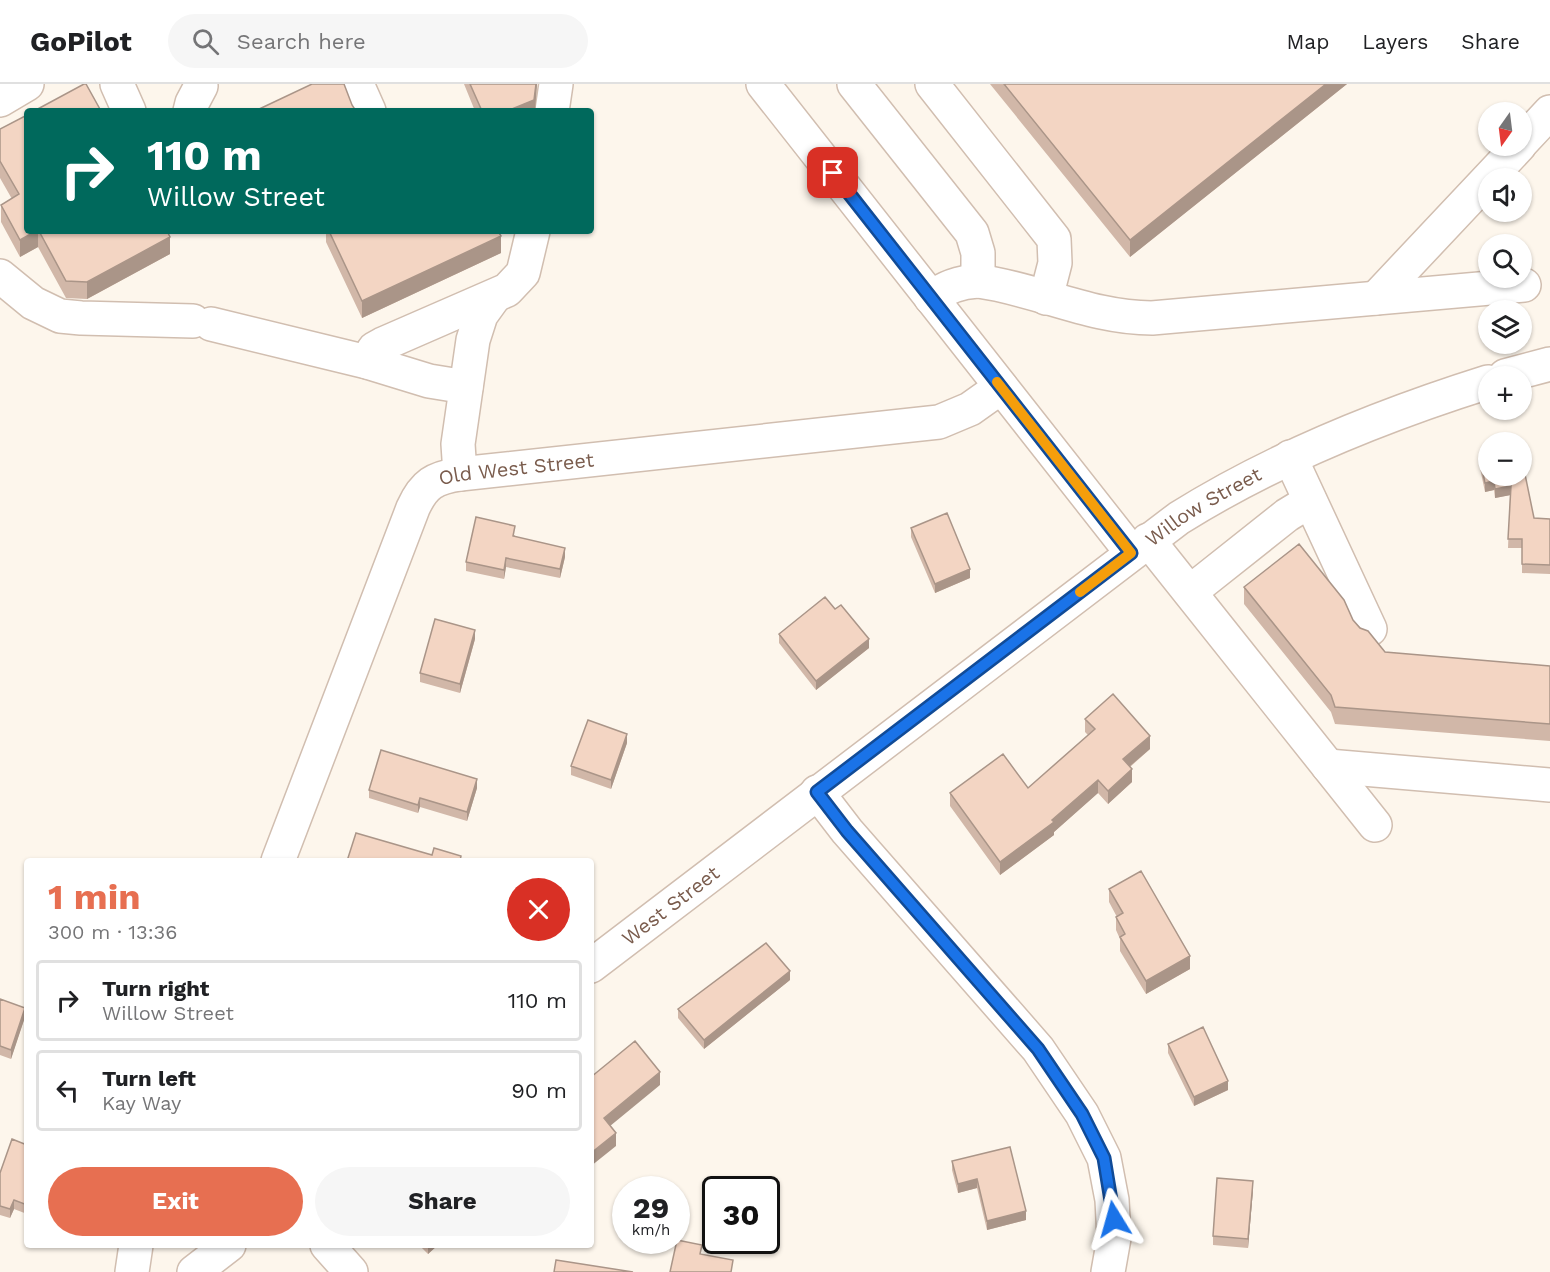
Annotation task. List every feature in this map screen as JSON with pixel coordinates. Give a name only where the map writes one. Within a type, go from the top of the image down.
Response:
[{"type":"street","points":[[0,100],[27,84]]},
{"type":"street","points":[[117,84],[128,108]]},
{"type":"street","points":[[357,84],[368,108]]},
{"type":"street","points":[[552,108],[556,84]]},
{"type":"street","points":[[763,84],[1001,387],[1140,547],[1190,592],[1375,825]]},
{"type":"street","points":[[854,84],[966,223],[976,243],[979,262],[978,281]]},
{"type":"street","points":[[932,84],[1054,238],[1055,262],[1046,298]]},
{"type":"street","points":[[1532,131],[1550,112]]},
{"type":"street","points":[[1376,298],[1509,156]]},
{"type":"street","points":[[367,362],[374,349],[383,344],[507,291],[524,273],[532,234]]},
{"type":"street","points":[[0,276],[33,303],[60,315],[81,318],[202,322],[367,362],[429,381],[466,387]]},
{"type":"street","points":[[931,298],[957,284],[978,281],[1104,314],[1135,318],[1490,288]]},
{"type":"street","points":[[460,474],[458,444],[476,326],[494,297]]},
{"type":"street","points":[[1532,369],[1550,364]]},
{"type":"street","name":"Willow Street","points":[[751,843],[1140,547],[1179,518],[1225,489],[1356,428],[1478,385]]},
{"type":"street","name":"Old West Street","points":[[279,858],[413,508],[422,491],[429,484],[444,477],[460,474],[939,422],[960,415],[1001,387]]},
{"type":"street","points":[[1290,457],[1370,628]]},
{"type":"street","points":[[1190,592],[1287,516],[1310,501]]},
{"type":"street","points":[[1328,766],[1550,785]]},
{"type":"street","points":[[817,792],[847,831],[1038,1049],[1082,1114],[1104,1158],[1112,1200],[1114,1238],[1108,1272]]},
{"type":"street","name":"West Street","points":[[594,964],[751,843]]},
{"type":"street","points":[[132,1272],[136,1248]]},
{"type":"street","points":[[194,1272],[225,1248]]},
{"type":"street","points":[[330,1248],[351,1272]]},
{"type":"building","points":[[86,84],[99,108],[40,108]]},
{"type":"building","points":[[312,84],[344,84],[354,108],[261,108]]},
{"type":"building","points":[[470,84],[536,84],[534,100],[514,108],[481,108]]},
{"type":"building","points":[[1004,84],[1326,84],[1130,240]]},
{"type":"building","points":[[24,117],[24,234],[31,234],[20,240],[1,205],[19,194],[0,161],[0,129]]},
{"type":"building","points":[[41,234],[168,234],[170,237],[87,282],[66,281]]},
{"type":"building","points":[[330,234],[500,234],[501,236],[362,301]]},
{"type":"building","points":[[1495,486],[1511,486],[1495,489]]},
{"type":"building","points":[[1511,486],[1527,486],[1534,518],[1550,519],[1550,565],[1522,564],[1522,539],[1508,539]]},
{"type":"building","points":[[947,513],[970,569],[935,584],[911,528]]},
{"type":"building","points":[[476,517],[515,526],[513,536],[565,548],[560,569],[506,558],[504,570],[466,562]]},
{"type":"building","points":[[1299,544],[1344,600],[1353,620],[1360,628],[1368,631],[1385,652],[1550,666],[1550,724],[1335,707],[1331,695],[1244,587]]},
{"type":"building","points":[[825,597],[835,609],[841,605],[869,639],[816,681],[779,634]]},
{"type":"building","points":[[435,619],[475,630],[460,684],[420,673]]},
{"type":"building","points":[[1113,694],[1150,736],[1123,759],[1132,769],[1108,791],[1098,780],[1052,820],[1054,822],[1000,862],[950,793],[1003,754],[1028,788],[1095,729],[1085,719]]},
{"type":"building","points":[[588,720],[627,734],[611,780],[571,766]]},
{"type":"building","points":[[381,750],[477,779],[467,812],[420,798],[418,805],[369,790]]},
{"type":"building","points":[[356,833],[432,855],[434,848],[461,856],[461,858],[348,858]]},
{"type":"building","points":[[1141,871],[1190,956],[1146,981],[1120,937],[1125,934],[1116,917],[1123,913],[1109,889]]},
{"type":"building","points":[[766,943],[790,971],[704,1040],[678,1009]]},
{"type":"building","points":[[0,999],[24,1008],[24,1011],[11,1050],[0,1046]]},
{"type":"building","points":[[1203,1027],[1228,1081],[1194,1097],[1168,1044]]},
{"type":"building","points":[[635,1041],[660,1072],[604,1118],[616,1133],[594,1151],[594,1075]]},
{"type":"building","points":[[12,1139],[24,1144],[24,1204],[14,1200],[10,1209],[0,1206],[0,1173]]},
{"type":"building","points":[[1010,1147],[1026,1211],[987,1221],[977,1179],[958,1184],[952,1161]]},
{"type":"building","points":[[1217,1178],[1253,1181],[1248,1239],[1213,1236]]},
{"type":"building","points":[[690,1243],[702,1245],[700,1254],[733,1260],[731,1272],[670,1272],[674,1254],[690,1254]]},
{"type":"building","points":[[556,1260],[633,1272],[554,1272]]},
{"type":"slow traffic","points":[[997,382],[1131,553],[1080,592]]},
{"type":"route","points":[[833,173],[1131,553],[817,792],[847,831],[1038,1049],[1082,1114],[1104,1158],[1114,1219]]}]
